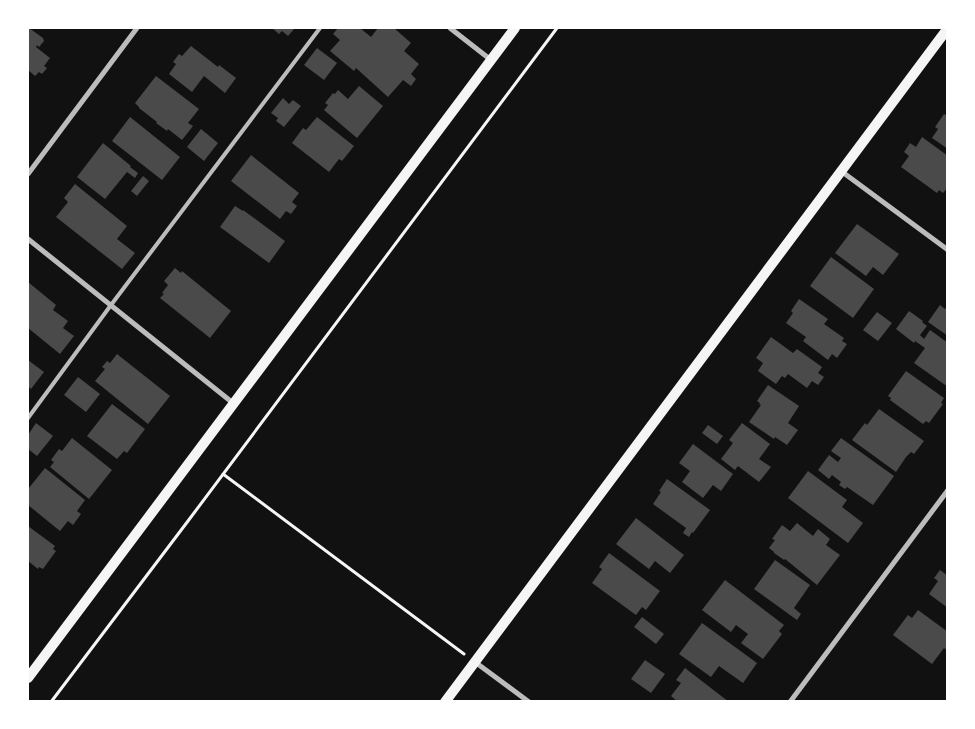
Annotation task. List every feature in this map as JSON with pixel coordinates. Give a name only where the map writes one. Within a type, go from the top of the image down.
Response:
[{"type":"main road","points":[[28,678],[515,28]]},
{"type":"main road","points":[[445,702],[948,28]]},
{"type":"street","points":[[28,174],[137,28]]},
{"type":"street","points":[[450,28],[491,60]]},
{"type":"street","points":[[841,171],[948,250]]},
{"type":"street","points":[[28,239],[233,403]]},
{"type":"street","points":[[790,702],[948,490]]},
{"type":"street","points":[[475,662],[529,702]]},
{"type":"lane","points":[[28,418],[320,28]]},
{"type":"path","points":[[50,702],[557,28]]},
{"type":"path","points":[[223,474],[475,662]]},
{"type":"building","points":[[28,28],[43,38],[44,41],[39,47],[37,45],[36,47],[50,58],[44,66],[47,68],[42,74],[39,72],[35,76],[28,70]]},
{"type":"building","points":[[272,28],[295,28],[288,36],[282,31],[279,34]]},
{"type":"building","points":[[338,28],[360,28],[371,37],[378,28],[394,28],[411,43],[404,51],[419,64],[411,74],[416,79],[411,86],[403,80],[388,97],[356,68],[354,71],[330,51],[340,40],[333,34]]},
{"type":"building","points":[[191,46],[236,78],[225,93],[204,76],[192,92],[169,74],[176,64],[173,62],[179,54],[182,56]]},
{"type":"building","points":[[317,48],[337,63],[324,80],[304,65]]},
{"type":"building","points":[[156,76],[199,109],[188,123],[193,126],[182,140],[168,129],[167,131],[156,123],[135,103]]},
{"type":"building","points":[[359,86],[383,106],[357,138],[324,110],[328,105],[325,103],[333,93],[335,94],[338,90],[348,99]]},
{"type":"building","points":[[283,98],[289,104],[293,100],[301,106],[284,127],[276,121],[278,118],[271,113]]},
{"type":"building","points":[[948,112],[948,149],[932,138],[938,129],[935,127],[944,114],[946,115]]},
{"type":"building","points":[[130,117],[180,157],[162,180],[112,141]]},
{"type":"building","points":[[317,117],[354,146],[342,161],[339,159],[329,172],[292,143],[303,128],[306,130]]},
{"type":"building","points":[[201,129],[218,143],[204,161],[187,147]]},
{"type":"building","points":[[922,137],[948,156],[948,187],[943,193],[939,190],[937,193],[901,167],[909,156],[904,152],[910,143],[916,147]]},
{"type":"building","points":[[103,143],[138,173],[135,178],[127,172],[105,199],[77,177]]},
{"type":"building","points":[[251,155],[299,193],[292,202],[297,206],[291,214],[286,211],[280,219],[231,181]]},
{"type":"building","points":[[143,176],[149,181],[137,196],[131,191]]},
{"type":"building","points":[[75,184],[127,226],[117,239],[135,253],[122,269],[56,217],[68,202],[64,198]]},
{"type":"building","points":[[235,206],[285,241],[269,263],[220,227]]},
{"type":"building","points":[[857,224],[899,254],[883,275],[873,267],[866,276],[835,253]]},
{"type":"building","points":[[831,257],[874,289],[853,318],[810,286]]},
{"type":"building","points":[[175,268],[181,273],[182,271],[231,311],[210,338],[160,298],[168,285],[164,281]]},
{"type":"building","points":[[28,282],[56,305],[53,310],[68,321],[63,328],[74,336],[60,354],[28,328]]},
{"type":"building","points":[[799,299],[828,319],[824,324],[844,338],[842,341],[847,344],[837,358],[832,354],[828,360],[803,341],[806,337],[786,323]]},
{"type":"building","points":[[940,305],[945,309],[948,305],[948,336],[928,322]]},
{"type":"building","points":[[909,311],[927,326],[920,335],[924,339],[930,330],[948,343],[948,387],[914,363],[925,348],[915,341],[914,343],[896,329]]},
{"type":"building","points":[[877,312],[892,323],[878,341],[863,330]]},
{"type":"building","points":[[771,337],[793,353],[797,349],[822,367],[818,373],[824,377],[818,385],[812,381],[807,388],[788,374],[785,378],[782,376],[776,384],[758,371],[763,363],[756,358]]},
{"type":"building","points":[[117,354],[170,396],[148,424],[95,381],[105,369],[102,367],[107,361],[110,363]]},
{"type":"building","points":[[28,360],[44,372],[31,389],[28,386]]},
{"type":"building","points":[[906,371],[944,398],[941,403],[943,404],[929,423],[926,421],[923,424],[890,400],[891,398],[888,396]]},
{"type":"building","points":[[78,377],[100,394],[86,412],[64,395]]},
{"type":"building","points":[[768,385],[799,406],[788,423],[798,430],[787,445],[775,437],[774,439],[749,422],[761,405],[757,401]]},
{"type":"building","points":[[112,404],[145,429],[127,453],[124,451],[117,459],[87,436]]},
{"type":"building","points":[[879,409],[924,441],[914,454],[911,452],[906,457],[896,472],[852,440]]},
{"type":"building","points":[[36,423],[53,436],[37,456],[28,449],[28,435]]},
{"type":"building","points":[[742,423],[770,444],[759,459],[771,467],[759,482],[738,466],[735,470],[721,459],[733,443],[729,440]]},
{"type":"building","points":[[708,425],[723,436],[717,444],[702,433]]},
{"type":"building","points":[[72,438],[112,470],[89,499],[50,467],[54,462],[51,460],[59,449],[62,451]]},
{"type":"building","points":[[841,438],[894,476],[873,505],[847,487],[845,489],[839,485],[841,482],[832,475],[829,479],[818,470],[829,455],[838,462],[841,458],[831,451]]},
{"type":"building","points":[[693,444],[733,474],[721,491],[713,485],[703,498],[682,482],[690,471],[679,463]]},
{"type":"building","points":[[45,468],[85,500],[77,511],[81,514],[73,525],[68,521],[60,531],[28,505],[28,489]]},
{"type":"building","points":[[808,471],[847,500],[842,507],[863,523],[848,543],[788,498]]},
{"type":"building","points":[[667,479],[710,510],[689,537],[683,533],[686,528],[653,504]]},
{"type":"building","points":[[636,518],[684,555],[670,573],[655,561],[649,569],[616,544]]},
{"type":"building","points":[[797,523],[813,536],[818,529],[830,539],[826,545],[840,555],[817,585],[769,548],[775,540],[772,539],[782,525],[790,531]]},
{"type":"building","points":[[28,526],[55,546],[53,549],[56,551],[43,569],[39,567],[38,569],[28,561]]},
{"type":"building","points":[[609,553],[660,591],[646,610],[642,607],[636,615],[592,583],[602,569],[599,567]]},
{"type":"building","points":[[775,560],[810,585],[794,608],[801,614],[797,620],[754,589]]},
{"type":"building","points":[[940,570],[948,576],[948,608],[929,594],[938,581],[934,578]]},
{"type":"building","points":[[725,580],[784,625],[779,631],[782,634],[763,659],[741,643],[748,634],[736,625],[731,632],[702,610]]},
{"type":"building","points":[[918,610],[948,632],[948,651],[944,648],[932,664],[893,635],[908,615],[912,618]]},
{"type":"building","points":[[642,617],[664,634],[656,644],[634,627]]},
{"type":"building","points":[[702,623],[757,663],[743,683],[719,666],[711,677],[679,654]]},
{"type":"building","points":[[645,660],[665,674],[651,693],[631,679]]},
{"type":"building","points":[[685,668],[729,702],[678,702],[671,696],[681,683],[676,680]]}]
